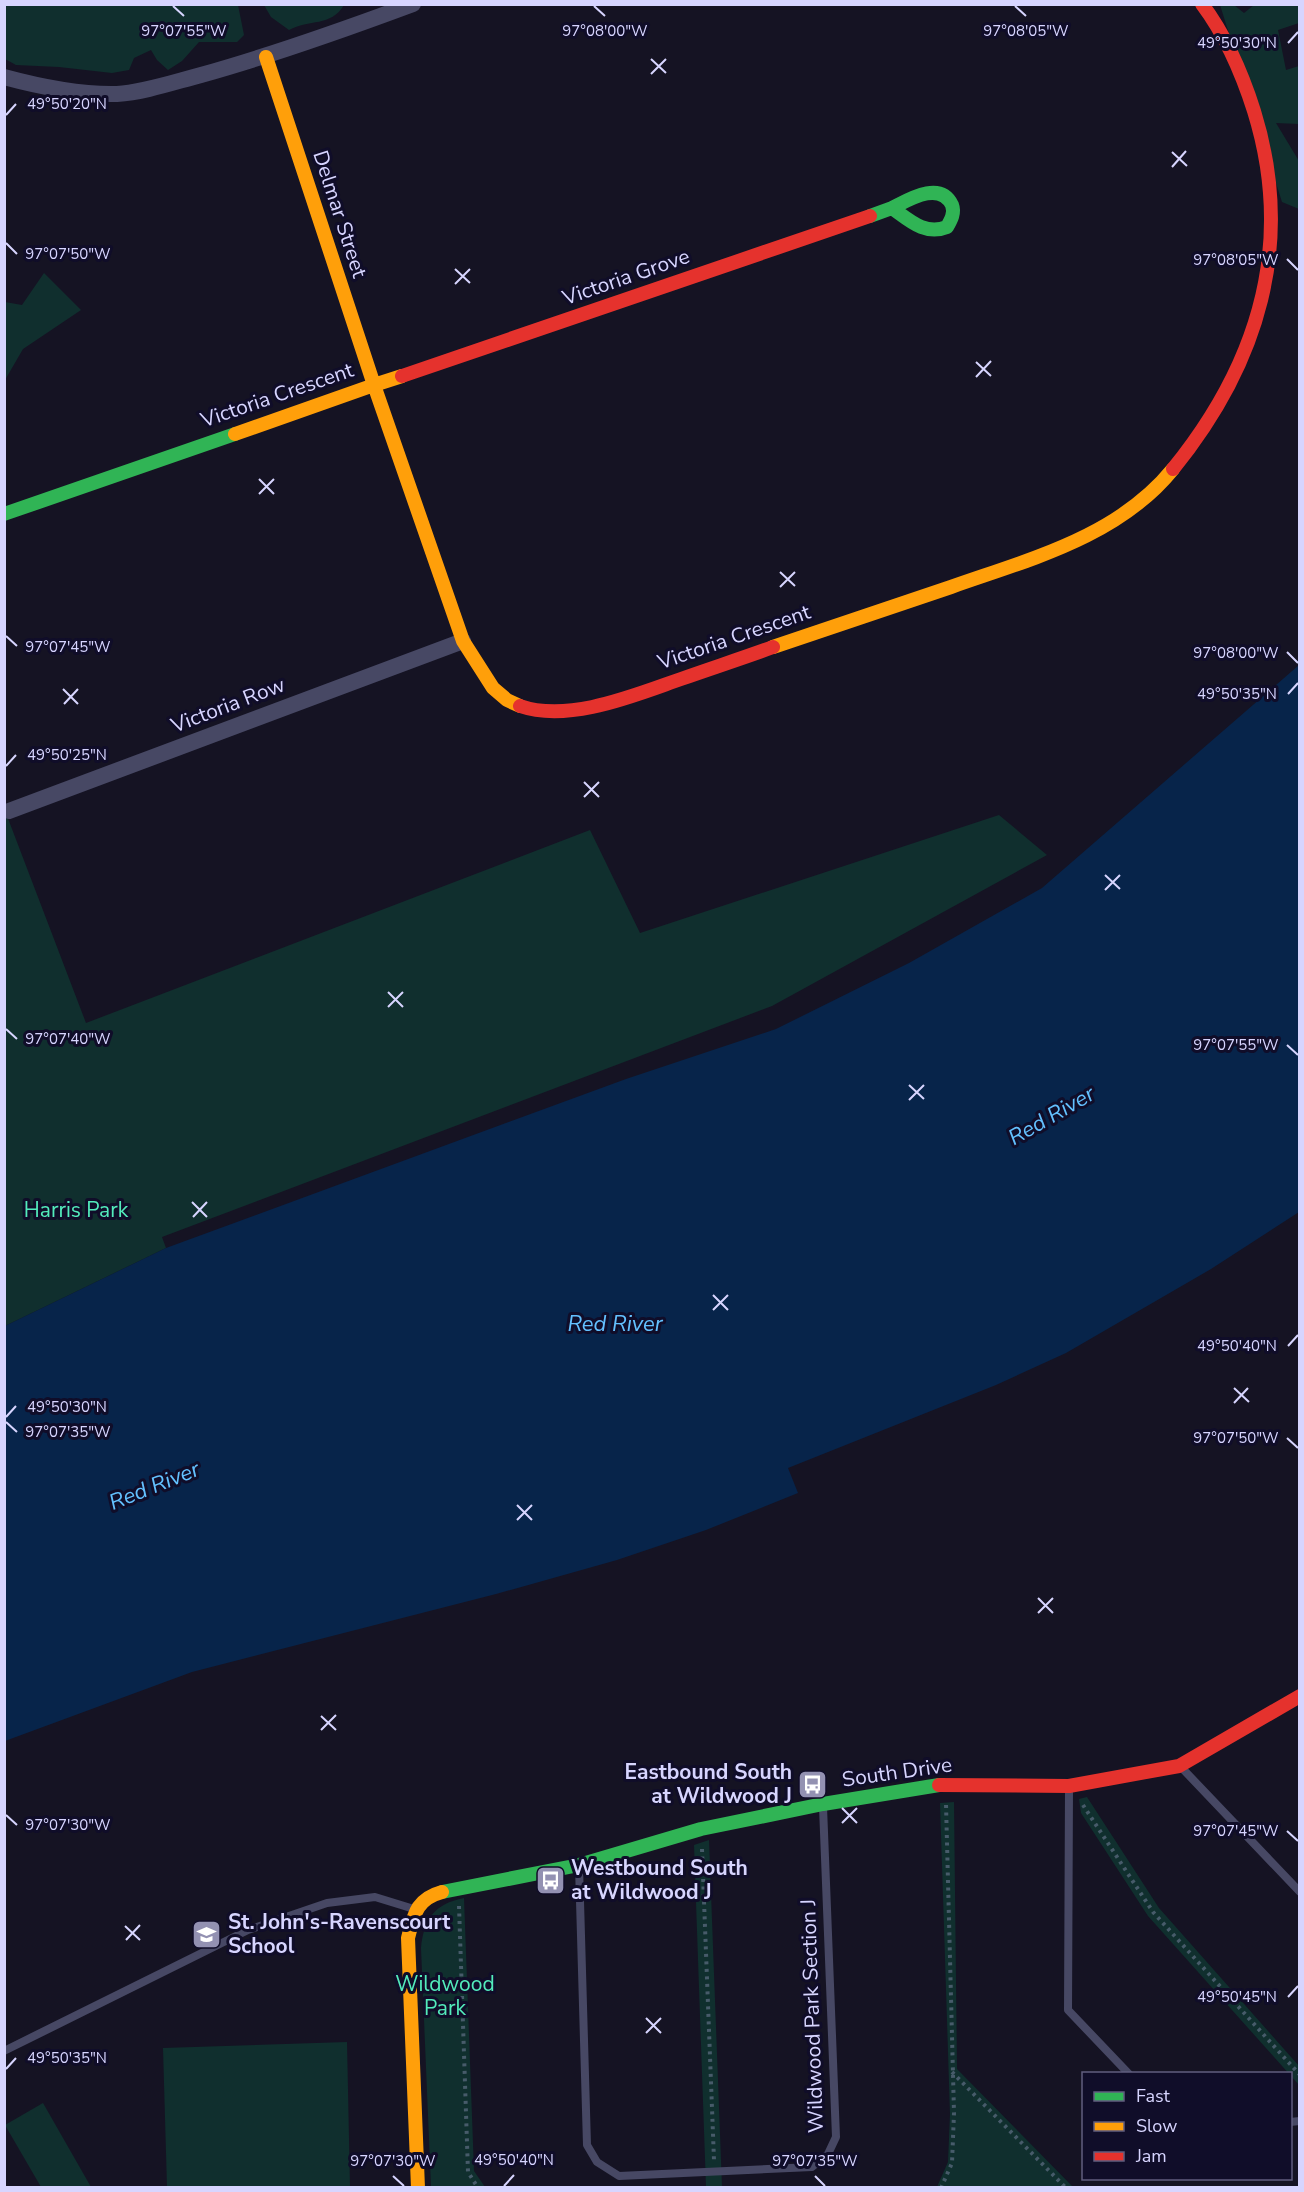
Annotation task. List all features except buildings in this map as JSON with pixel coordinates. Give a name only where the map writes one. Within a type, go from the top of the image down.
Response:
[{"type":"street","points":[[4,77],[38,86],[86,93],[118,94],[148,89],[266,57],[413,4]]},
{"type":"street","name":"Victoria Crescent","points":[[4,514],[374,385],[463,641],[481,673],[495,690],[510,702],[532,709],[555,711],[583,708],[626,698],[1063,548],[1094,534],[1146,496],[1176,465],[1195,440],[1223,398],[1238,370],[1250,339],[1267,278],[1271,212],[1270,182],[1265,150],[1248,92],[1227,45],[1202,4]]},
{"type":"street","name":"Delmar Street","points":[[266,57],[374,385]]},
{"type":"street","name":"Victoria Grove","points":[[374,385],[892,208]]},
{"type":"street","name":"Victoria Row","points":[[9,811],[463,641]]},
{"type":"street","name":"South Drive","points":[[414,1909],[434,1894],[579,1865],[701,1829],[823,1804],[946,1784],[1069,1786],[1179,1766],[1299,1696]]},
{"type":"street","points":[[414,1909],[408,1938],[418,2187]]},
{"type":"lane","points":[[1179,1766],[1299,1892]]},
{"type":"lane","points":[[1069,1786],[1068,2010],[1128,2072]]},
{"type":"lane","name":"Wildwood Park Section J","points":[[579,1865],[587,2145],[597,2162],[619,2176],[812,2167],[828,2154],[836,2137],[823,1804]]},
{"type":"lane","points":[[4,2051],[260,1926],[327,1904],[375,1897],[414,1909]]},
{"type":"path","points":[[941,2187],[952,2163],[954,2113],[946,1784]]},
{"type":"path","points":[[1069,1786],[1080,1799],[1153,1912],[1299,2075]]},
{"type":"path","points":[[701,1829],[714,2173]]},
{"type":"path","points":[[458,1888],[468,2172],[478,2187]]},
{"type":"path","points":[[952,2072],[1066,2187]]},
{"type":"green space","points":[[5,4],[238,5],[244,35],[237,42],[199,42],[182,61],[168,70],[157,60],[151,50],[134,58],[129,70],[112,73],[16,65],[5,59]]},
{"type":"green space","points":[[264,5],[344,5],[333,17],[289,30],[271,17]]},
{"type":"green space","points":[[1220,5],[1234,5],[1244,13],[1254,5],[1299,5],[1299,23],[1278,30],[1286,70],[1299,66],[1299,124],[1276,123],[1299,161],[1299,209],[1282,202]]},
{"type":"green space","points":[[44,273],[81,310],[23,349],[5,380],[5,302],[22,305]]},
{"type":"green space","name":"Harris Park","points":[[4,808],[86,1023],[590,830],[640,933],[999,815],[1047,855],[772,1006],[162,1237],[166,1248],[5,1326]]},
{"type":"green space","points":[[1087,1797],[1159,1908],[1299,2066],[1299,2085],[1292,2077],[1292,2072],[1287,2072],[1148,1916],[1081,1813],[1079,1799]]},
{"type":"green space","points":[[954,1802],[957,2069],[1073,2187],[937,2187],[948,2162],[950,2114],[940,1803]]},
{"type":"green space","points":[[709,1840],[722,2187],[706,2187],[694,1845]]},
{"type":"green space","name":"Wildwood Park","points":[[464,1898],[474,2171],[485,2187],[431,2187],[422,1938],[432,1914],[445,1904]]},
{"type":"green space","points":[[347,2042],[350,2187],[167,2187],[163,2048]]},
{"type":"green space","points":[[43,2103],[91,2187],[41,2187],[5,2125]]},
{"type":"water","name":"Red River","points":[[1299,665],[1299,1212],[1211,1269],[1066,1353],[996,1385],[788,1468],[798,1493],[706,1530],[617,1560],[496,1594],[192,1672],[5,1741],[5,1326],[166,1248],[626,1079],[776,1029],[909,963],[1042,888]]},
{"type":"traffic: fast","points":[[870,216],[892,208],[911,222],[932,230],[947,227],[953,211],[947,198],[932,193],[915,197],[892,208]]},
{"type":"traffic: fast","points":[[4,514],[235,434]]},
{"type":"traffic: fast","points":[[442,1892],[579,1865],[701,1829],[823,1804],[939,1785]]},
{"type":"traffic: slow","points":[[266,57],[374,385],[402,376]]},
{"type":"traffic: slow","points":[[235,434],[374,385],[463,641],[493,688],[507,700],[520,706]]},
{"type":"traffic: slow","points":[[773,647],[1011,566],[1071,543],[1126,512],[1151,492],[1173,469]]},
{"type":"traffic: slow","points":[[418,2188],[408,1938],[421,1904],[433,1895],[442,1892]]},
{"type":"traffic: jam","points":[[1173,469],[1203,429],[1228,387],[1247,344],[1261,300],[1269,254],[1271,208],[1266,160],[1254,111],[1232,55],[1219,29],[1202,4]]},
{"type":"traffic: jam","points":[[402,376],[870,216]]},
{"type":"traffic: jam","points":[[520,706],[559,711],[602,705],[773,647]]},
{"type":"traffic: jam","points":[[939,1785],[1069,1786],[1179,1766],[1300,1696]]},
{"type":"place","name":"Eastbound South at Wildwood J","points":[[813,1784]]},
{"type":"place","name":"Westbound South at Wildwood J","points":[[550,1880]]},
{"type":"place","name":"St. John's-Ravenscourt School","points":[[207,1934]]}]
